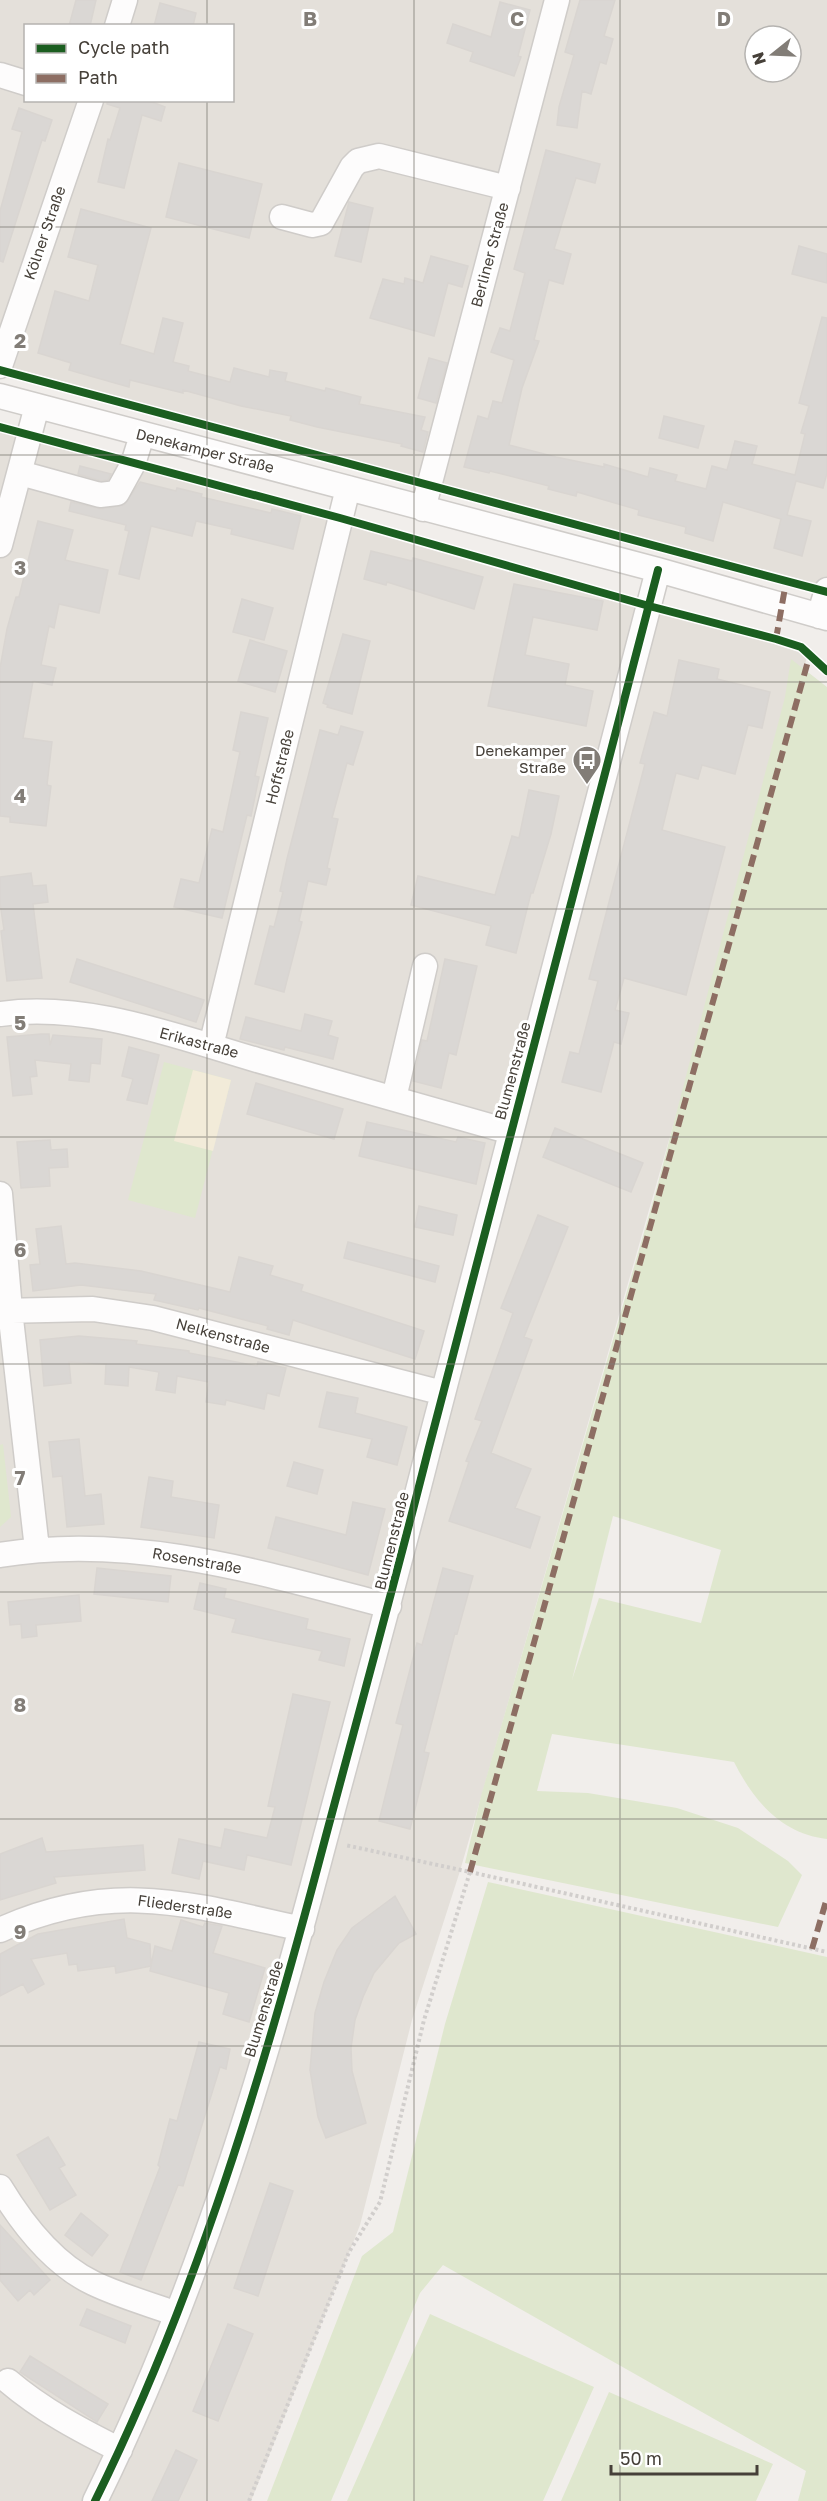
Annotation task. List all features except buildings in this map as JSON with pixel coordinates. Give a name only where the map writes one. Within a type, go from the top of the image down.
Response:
[{"type":"street","points":[[118,24],[126,0]]},
{"type":"street","name":"Berliner Straße","points":[[423,509],[557,0]]},
{"type":"street","points":[[0,75],[24,82]]},
{"type":"street","name":"Kölner Straße","points":[[0,366],[86,102]]},
{"type":"street","points":[[282,218],[312,225],[321,223],[352,167],[358,161],[372,156],[508,189]]},
{"type":"street","name":"Denekamper Straße","points":[[0,396],[658,570],[823,617]]},
{"type":"street","points":[[0,545],[37,406]]},
{"type":"street","points":[[20,473],[100,495],[117,493],[133,464],[142,435]]},
{"type":"street","name":"Hoffstraße","points":[[211,1047],[348,488]]},
{"type":"street","name":"Blumenstraße","points":[[95,2501],[120,2451],[177,2314],[236,2149],[302,1929],[389,1606],[658,570]]},
{"type":"street","points":[[823,617],[827,590]]},
{"type":"street","points":[[394,1098],[425,966]]},
{"type":"street","name":"Erikastraße","points":[[0,1014],[56,1011],[129,1024],[511,1132]]},
{"type":"street","points":[[0,1194],[5,1311],[37,1549]]},
{"type":"street","name":"Nelkenstraße","points":[[5,1311],[93,1309],[153,1318],[443,1393]]},
{"type":"street","name":"Rosenstraße","points":[[0,1555],[37,1549],[85,1548],[151,1552],[260,1573],[389,1606]]},
{"type":"street","name":"Fliederstraße","points":[[0,1930],[43,1913],[72,1906],[130,1899],[149,1899],[198,1906],[302,1929]]},
{"type":"street","points":[[1,2193],[43,2245],[73,2271],[92,2283],[123,2296],[177,2314]]},
{"type":"street","points":[[8,2381],[29,2399],[61,2420],[120,2451]]},
{"type":"path","points":[[325,1840],[827,1952]]},
{"type":"path","points":[[249,2501],[349,2252],[380,2202],[424,2020],[470,1872]]},
{"type":"shaded area","points":[[0,0],[827,0],[827,595],[0,364]]},
{"type":"shaded area","points":[[0,431],[809,650],[460,1871],[412,2020],[360,2225],[251,2501],[0,2501]]},
{"type":"green space","points":[[791,659],[827,687],[827,1839],[811,1836],[783,1823],[750,1790],[734,1762],[552,1734],[537,1791],[588,1793],[677,1808],[738,1828],[788,1861],[802,1875],[778,1927],[465,1863],[481,1796],[656,1191],[785,697]],"holes":[[[613,1516],[721,1550],[701,1623],[599,1598],[572,1680]]]},
{"type":"green space","points":[[164,1062],[231,1080],[195,1218],[128,1200]]},
{"type":"green space","points":[[3,1444],[11,1517],[0,1527],[0,1445]]},
{"type":"green space","points":[[488,1882],[827,1957],[827,2501],[798,2501],[806,2471],[443,2265],[420,2293],[331,2501],[267,2501],[362,2256],[393,2232],[445,2024]]},
{"type":"green space","points":[[430,2314],[594,2387],[543,2501],[347,2501]]},
{"type":"green space","points":[[609,2392],[773,2464],[756,2501],[561,2501]]},
{"type":"sand","points":[[193,1070],[231,1080],[213,1151],[174,1141]]},
{"type":"marked path","points":[[776,639],[786,582]]},
{"type":"marked path","points":[[470,1872],[810,654]]},
{"type":"marked path","points":[[812,1949],[827,1898]]},
{"type":"cycle path","points":[[0,370],[827,592]]},
{"type":"cycle path","points":[[0,427],[340,518],[649,606],[776,639],[801,647],[827,671]]},
{"type":"cycle path","points":[[95,2501],[166,2342],[197,2260],[226,2178],[278,2011],[403,1549],[658,570]]},
{"type":"place","name":"Denekamper Straße","points":[[587,786]]}]
